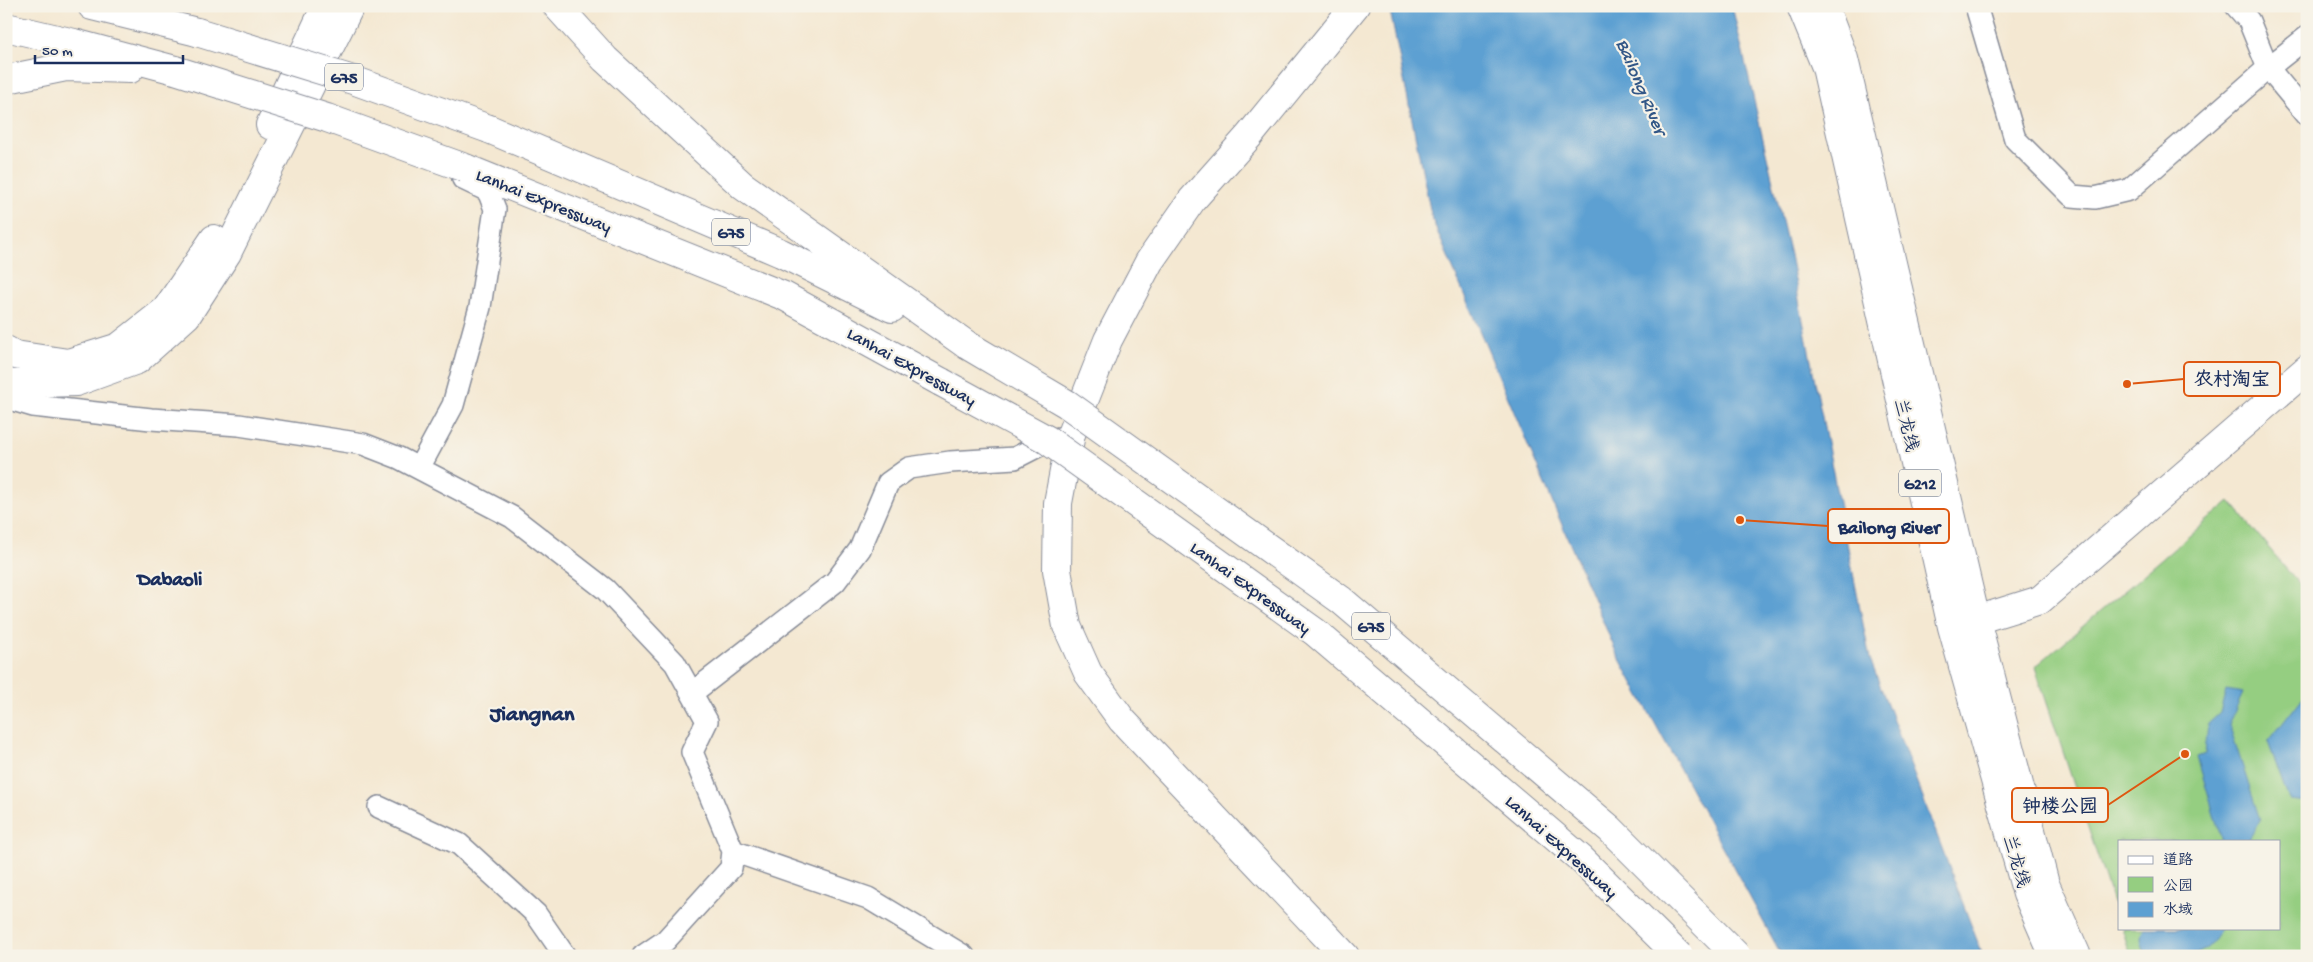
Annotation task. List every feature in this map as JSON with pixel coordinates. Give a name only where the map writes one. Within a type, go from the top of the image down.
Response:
[{"type":"main road","name":"G75","points":[[92,6],[197,32],[353,80],[489,129],[781,253],[967,345],[1067,404],[1341,600],[1610,829],[1737,956]]},
{"type":"main road","points":[[6,350],[15,355],[68,363],[120,347],[166,310],[221,228],[326,6]]},
{"type":"main road","points":[[6,382],[10,384],[76,382],[137,360],[187,315],[227,252],[350,6]]},
{"type":"main road","points":[[557,6],[604,59],[743,186],[967,345]]},
{"type":"main road","points":[[1345,956],[1122,720],[1088,673],[1067,626],[1057,570],[1058,503],[1071,434],[1108,340],[1149,262],[1192,200],[1249,136],[1355,6]]},
{"type":"main road","name":"兰龙线","points":[[1816,8],[1826,67],[1964,624],[2027,894],[2054,956]]},
{"type":"main road","name":"Lanhai Expressway","points":[[6,27],[175,70],[327,118],[464,168],[784,296],[1046,439],[1315,632],[1581,859],[1679,956]]},
{"type":"main road","points":[[6,82],[12,78],[66,67],[175,70]]},
{"type":"main road","points":[[1964,624],[2040,600],[2307,369]]},
{"type":"main road","name":"兰龙线","points":[[1964,624],[2045,884],[2077,956]]},
{"type":"street","points":[[1976,6],[2015,139],[2072,196],[2096,198],[2128,190],[2268,68],[2307,37]]},
{"type":"street","points":[[2236,6],[2249,21],[2268,68],[2307,115]]},
{"type":"street","points":[[419,159],[488,191],[495,208],[480,307],[453,405],[419,468]]},
{"type":"street","points":[[6,398],[32,406],[151,419],[239,425],[363,444],[419,468],[512,517],[604,589],[675,663],[707,721],[692,752],[733,851],[731,868],[665,941],[643,956]]},
{"type":"street","points":[[692,693],[835,582],[860,548],[888,483],[909,468],[950,462],[1015,458],[1050,440],[1071,434]]},
{"type":"street","points":[[379,807],[459,844],[536,914],[565,956]]},
{"type":"street","points":[[733,851],[868,898],[964,956]]},
{"type":"green space","points":[[2230,501],[2307,594],[2307,952],[2302,956],[2131,956],[2123,930],[2280,930],[2280,840],[2118,840],[2118,918],[2035,667]]},
{"type":"water","points":[[1389,6],[1732,6],[1790,255],[1870,659],[1983,956],[1782,956],[1616,652],[1432,219]]},
{"type":"water","points":[[2226,690],[2243,693],[2229,724],[2260,820],[2249,840],[2222,840],[2197,757],[2205,754],[2208,724],[2220,713]]},
{"type":"water","points":[[2307,692],[2307,802],[2289,800],[2268,742]]},
{"type":"water","points":[[2143,930],[2218,930],[2208,947],[2201,952],[2183,956],[2151,956],[2146,954],[2141,941]]},
{"type":"place","name":"农村淘宝","points":[[2127,384]]},
{"type":"place","name":"Bailong River","points":[[1740,520]]},
{"type":"place","name":"钟楼公园","points":[[2185,754]]},
{"type":"district","name":"Dabaoli","points":[[170,578]]},
{"type":"district","name":"Jiangnan","points":[[532,712]]}]
